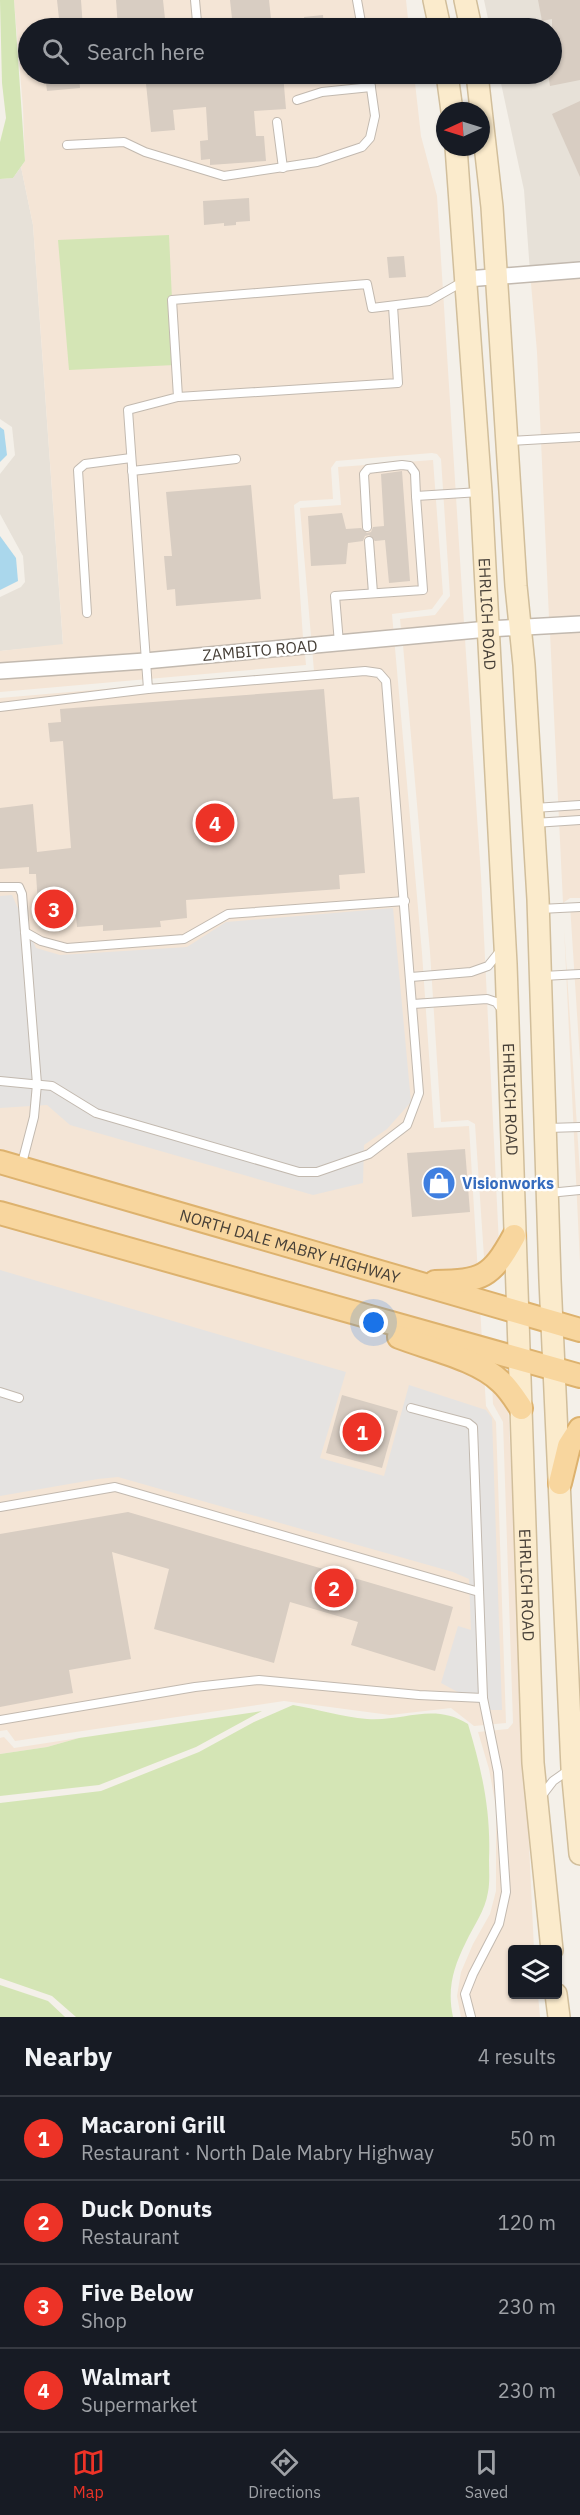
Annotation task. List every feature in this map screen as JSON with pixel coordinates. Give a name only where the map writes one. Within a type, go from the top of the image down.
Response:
[{"type":"main road","points":[[434,0],[438,18]]},
{"type":"main road","points":[[465,0],[469,18]]},
{"type":"main road","points":[[448,84],[451,102]]},
{"type":"main road","name":"EHRLICH ROAD","points":[[478,84],[488,159],[497,276],[533,816],[542,976],[552,1321],[570,1628],[580,1854]]},
{"type":"main road","name":"EHRLICH ROAD","points":[[457,156],[481,492],[505,939],[533,1763],[551,1945]]},
{"type":"main road","name":"NORTH DALE MABRY HIGHWAY","points":[[10,1165],[580,1330]]},
{"type":"main road","points":[[0,1213],[580,1376]]},
{"type":"main road","points":[[416,1283],[464,1281],[484,1277],[502,1257],[514,1236]]},
{"type":"main road","points":[[339,1307],[364,1324],[478,1366],[501,1382],[521,1408]]},
{"type":"main road","points":[[560,1483],[569,1446],[580,1429]]},
{"type":"main road","points":[[556,1999],[558,2017]]},
{"type":"street","points":[[467,279],[580,270]]},
{"type":"street","name":"ZAMBITO ROAD","points":[[0,671],[145,661],[488,629],[580,624]]},
{"type":"lane","points":[[195,0],[197,18]]},
{"type":"lane","points":[[357,0],[360,18]]},
{"type":"lane","points":[[67,145],[124,142],[146,152],[224,176],[317,162],[362,147],[370,138],[375,116],[371,84]]},
{"type":"lane","points":[[297,100],[322,92],[371,87]]},
{"type":"lane","points":[[277,122],[283,168]]},
{"type":"lane","points":[[178,397],[172,300],[367,284],[372,308],[429,301],[467,279]]},
{"type":"lane","points":[[148,689],[128,410],[178,397],[398,383],[393,306]]},
{"type":"lane","points":[[507,441],[580,437]]},
{"type":"lane","points":[[87,612],[78,470],[85,464],[131,458]]},
{"type":"lane","points":[[132,471],[236,459]]},
{"type":"lane","points":[[339,643],[335,596],[423,590],[415,473],[410,466],[368,468],[364,474],[367,527]]},
{"type":"lane","points":[[416,496],[481,492]]},
{"type":"lane","points":[[369,541],[373,593]]},
{"type":"lane","points":[[0,707],[148,689],[365,671],[379,673],[386,681],[419,1094],[407,1125],[369,1154],[317,1172],[299,1172],[96,1113],[60,1089],[37,1084],[0,1081]]},
{"type":"lane","points":[[533,816],[580,805]]},
{"type":"lane","points":[[533,816],[580,820]]},
{"type":"lane","points":[[0,887],[19,887],[22,894],[37,1084],[34,1117],[10,1165]]},
{"type":"lane","points":[[25,933],[41,941],[67,948],[184,939],[228,914],[405,901]]},
{"type":"lane","points":[[538,909],[580,907]]},
{"type":"lane","points":[[411,977],[471,972],[488,966],[501,950],[505,939]]},
{"type":"lane","points":[[542,976],[580,974]]},
{"type":"lane","points":[[413,1004],[487,999],[496,1002],[509,1025]]},
{"type":"lane","points":[[546,1128],[580,1127]]},
{"type":"lane","points":[[547,1193],[580,1190]]},
{"type":"lane","points":[[0,1392],[20,1398]]},
{"type":"lane","points":[[411,1408],[468,1423],[473,1427],[483,1698],[498,1772],[506,1892],[499,1924],[465,1994],[471,2017]]},
{"type":"lane","points":[[0,1507],[115,1487],[479,1592]]},
{"type":"lane","points":[[0,1720],[195,1687],[259,1680],[419,1695],[483,1698]]},
{"type":"lane","points":[[537,1802],[553,1781],[576,1768]]},
{"type":"shaded area","points":[[14,0],[406,0],[408,18],[18,18],[18,48]]},
{"type":"shaded area","points":[[484,0],[580,0],[580,272],[530,272],[524,190],[501,84],[562,84],[562,18],[488,18]]},
{"type":"shaded area","points":[[21,84],[415,84],[421,136],[437,196],[464,623],[401,629],[400,619],[435,615],[450,596],[441,459],[437,454],[432,453],[336,461],[331,468],[333,499],[300,501],[294,505],[303,638],[144,653],[0,663],[0,651],[63,644],[33,225],[21,167],[25,161]]},
{"type":"shaded area","points":[[21,167],[33,225],[63,645],[0,651],[0,597],[21,587],[25,582],[23,556],[0,514],[0,474],[15,455],[12,427],[0,419],[0,179],[13,178]]},
{"type":"shaded area","points":[[530,272],[580,272],[580,617],[549,618],[537,352]]},
{"type":"shaded area","points":[[433,460],[443,594],[432,609],[392,614],[422,953],[434,1128],[469,1126],[486,1406],[496,1422],[506,1723],[474,1726],[451,1708],[390,1715],[284,1701],[15,1741],[7,1730],[0,1731],[0,698],[314,671],[300,508],[341,505],[338,467]]},
{"type":"shaded area","points":[[580,632],[580,898],[570,898],[563,903],[550,633]]},
{"type":"shaded area","points":[[465,639],[481,876],[499,1245],[495,1253],[484,1257],[475,1124],[468,1120],[441,1122],[430,952],[403,645]]},
{"type":"shaded area","points":[[305,654],[306,665],[0,692],[0,679],[146,669]]},
{"type":"shaded area","points":[[12,895],[36,948],[60,955],[187,947],[226,922],[393,908],[411,1102],[387,1129],[364,1145],[363,1183],[313,1195],[70,1125],[47,1105],[0,1108],[0,896]]},
{"type":"shaded area","points":[[580,904],[580,1060],[570,905]]},
{"type":"shaded area","points":[[564,927],[580,1173],[580,1263]]},
{"type":"shaded area","points":[[0,1270],[346,1372],[320,1458],[384,1476],[409,1385],[486,1410],[492,1418],[502,1710],[491,1710],[441,1683],[458,1626],[471,1630],[469,1579],[453,1572],[118,1477],[0,1496]]},
{"type":"shaded area","points":[[492,1384],[508,1403],[534,1945],[508,1945],[508,1999],[538,1999],[540,2017],[461,2017],[457,1996],[461,1972],[490,1914],[496,1891],[496,1807],[489,1769],[478,1732],[508,1729],[513,1723],[503,1422],[493,1404]]},
{"type":"shaded area","points":[[4,1737],[14,1748],[79,1738],[47,1747],[0,1754],[0,1738]]},
{"type":"green space","points":[[0,0],[14,0],[25,161],[13,178],[0,179],[0,142],[6,118],[2,83]]},
{"type":"green space","points":[[169,235],[175,365],[69,370],[58,240]]},
{"type":"green space","points":[[293,1705],[367,1719],[443,1714],[468,1724],[487,1807],[489,1884],[487,1899],[461,1952],[455,1970],[451,1988],[453,2017],[76,2017],[52,1996],[0,1978],[0,1803],[101,1791],[199,1752],[254,1722]]},
{"type":"green space","points":[[262,1711],[196,1747],[99,1785],[0,1796],[0,1754],[47,1747],[79,1738]]},
{"type":"green space","points":[[0,1985],[48,2001],[65,2017],[0,2017]]},
{"type":"water","points":[[0,427],[4,430],[7,455],[0,462]]},
{"type":"water","points":[[0,536],[16,558],[18,581],[0,590]]},
{"type":"building","points":[[57,0],[81,0],[82,18],[59,18]]},
{"type":"building","points":[[116,0],[163,0],[165,18],[117,18]]},
{"type":"building","points":[[230,0],[269,0],[271,18],[232,18]]},
{"type":"building","points":[[538,0],[580,0],[580,80],[562,84],[562,18],[541,18]]},
{"type":"building","points":[[323,15],[323,18],[304,18]]},
{"type":"building","points":[[46,84],[80,84],[80,88],[47,91]]},
{"type":"building","points":[[146,84],[284,84],[286,109],[254,111],[256,136],[264,136],[266,161],[210,165],[210,159],[201,160],[200,141],[208,140],[206,107],[173,110],[175,130],[151,132]]},
{"type":"building","points":[[580,101],[580,177],[552,114]]},
{"type":"building","points":[[249,198],[250,221],[236,222],[236,225],[224,226],[224,223],[204,225],[203,201]]},
{"type":"building","points":[[404,256],[406,277],[389,278],[387,257]]},
{"type":"building","points":[[402,471],[410,581],[389,583],[385,540],[375,541],[369,535],[365,536],[363,541],[348,543],[346,564],[311,566],[308,516],[342,513],[346,529],[361,528],[367,533],[371,532],[373,527],[384,526],[381,474]]},
{"type":"building","points":[[251,485],[261,599],[176,606],[175,589],[167,590],[164,556],[172,556],[166,492]]},
{"type":"building","points":[[324,689],[333,799],[359,797],[365,873],[339,875],[340,889],[186,900],[187,918],[160,921],[161,927],[103,931],[103,925],[77,927],[76,916],[39,921],[36,874],[29,874],[29,867],[0,869],[0,808],[33,804],[37,852],[71,848],[63,741],[50,742],[48,723],[61,722],[60,709]]},
{"type":"building","name":"Visionworks","points":[[465,1149],[470,1212],[412,1217],[407,1153]]},
{"type":"building","points":[[342,1395],[398,1411],[382,1468],[326,1453]]},
{"type":"building","points":[[128,1512],[453,1607],[435,1671],[351,1645],[358,1622],[290,1602],[274,1663],[154,1629],[169,1569],[112,1552],[131,1659],[69,1670],[73,1693],[0,1707],[0,1534]]},
{"type":"place","name":"Walmart","points":[[215,823]]},
{"type":"place","name":"Five Below","points":[[54,909]]},
{"type":"place","name":"Visionworks","points":[[439,1183]]},
{"type":"place","name":"Macaroni Grill","points":[[362,1432]]},
{"type":"place","name":"Duck Donuts","points":[[334,1588]]}]
